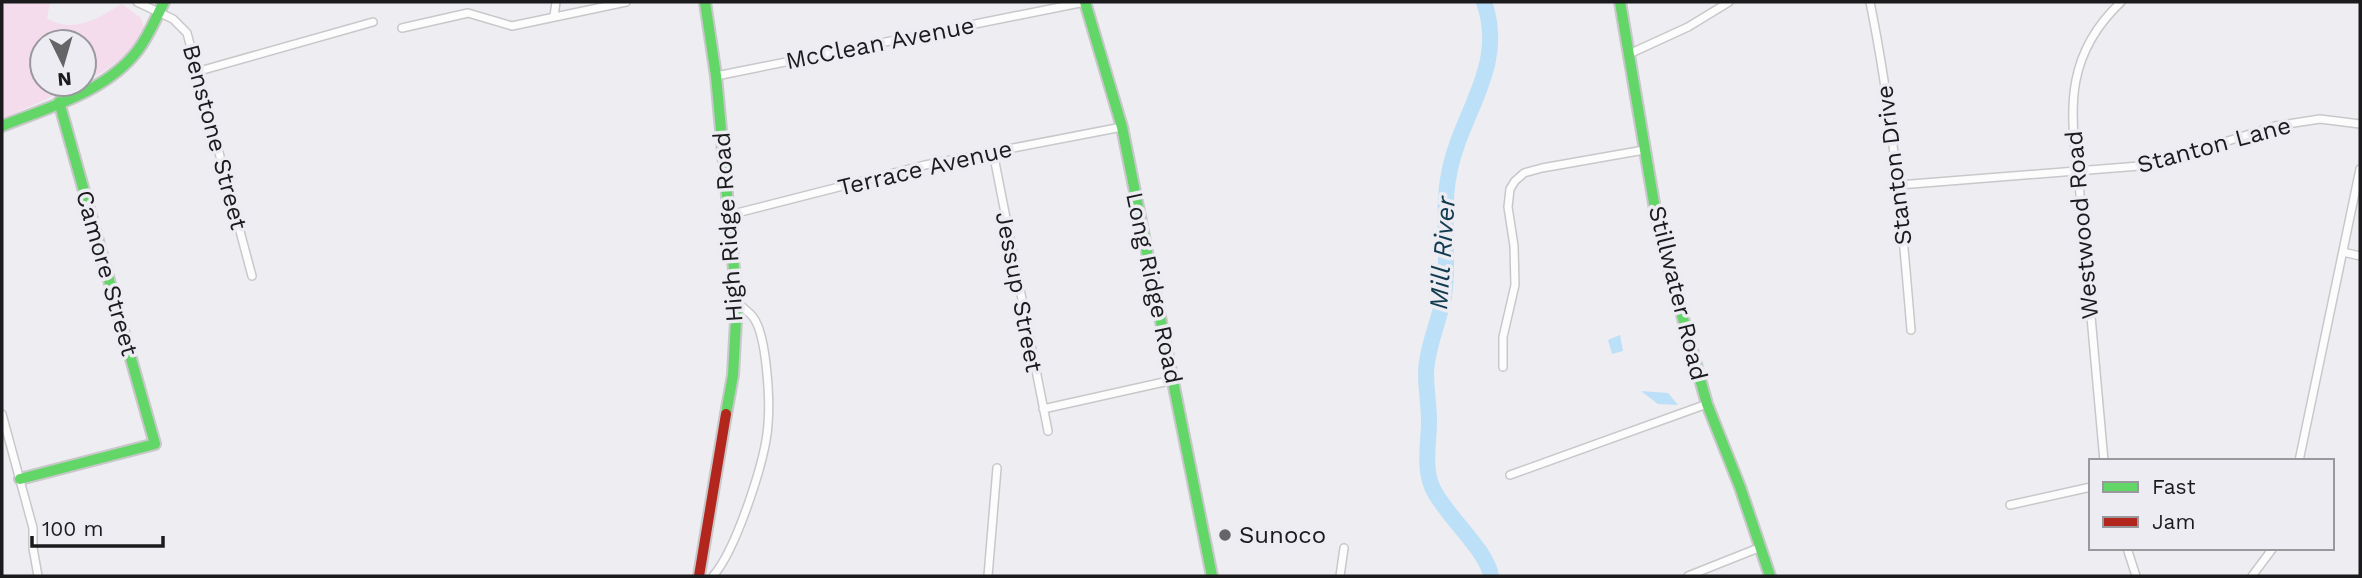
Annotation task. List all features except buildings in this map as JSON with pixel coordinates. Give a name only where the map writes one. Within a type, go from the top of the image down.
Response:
[{"type":"main road","points":[[2,126],[60,102],[121,69],[144,42],[164,2]]},
{"type":"main road","name":"High Ridge Road","points":[[699,576],[733,375],[737,302],[716,76],[705,2]]},
{"type":"main road","name":"Long Ridge Road","points":[[1085,2],[1122,127],[1212,576]]},
{"type":"main road","name":"Stillwater Road","points":[[1620,2],[1644,150],[1667,261],[1707,404],[1770,576]]},
{"type":"main road","name":"Camore Street","points":[[20,479],[155,444],[60,102]]},
{"type":"street","name":"Benstone Street","points":[[137,2],[173,19],[187,33],[252,276]]},
{"type":"street","points":[[467,2],[468,13]]},
{"type":"street","points":[[554,16],[555,2]]},
{"type":"street","points":[[402,28],[468,13],[512,26],[626,2]]},
{"type":"street","name":"McClean Avenue","points":[[716,76],[1085,2]]},
{"type":"street","points":[[1629,54],[1688,27],[1729,2]]},
{"type":"street","name":"Stanton Drive","points":[[1870,2],[1882,62],[1899,185],[1911,330]]},
{"type":"street","name":"Westwood Road","points":[[2104,459],[2072,131],[2073,90],[2084,51],[2094,32],[2121,2]]},
{"type":"street","points":[[196,72],[373,22]]},
{"type":"street","name":"Stanton Lane","points":[[1899,185],[2152,165],[2275,126],[2320,119],[2360,124]]},
{"type":"street","name":"Terrace Avenue","points":[[730,215],[925,165],[1122,127]]},
{"type":"street","points":[[1503,367],[1503,337],[1515,285],[1514,246],[1508,207],[1510,189],[1515,181],[1524,173],[1542,167],[1644,150]]},
{"type":"street","name":"Jessup Street","points":[[993,152],[1048,431]]},
{"type":"street","points":[[2300,459],[2360,169]]},
{"type":"street","points":[[2343,252],[2360,256]]},
{"type":"street","points":[[713,576],[744,516],[757,475],[768,425],[764,348],[754,318],[737,302]]},
{"type":"street","points":[[1043,409],[1173,380]]},
{"type":"street","points":[[1510,475],[1707,404]]},
{"type":"street","points":[[2,414],[33,528],[38,576]]},
{"type":"street","points":[[988,576],[997,468]]},
{"type":"street","points":[[2011,505],[2089,487]]},
{"type":"street","points":[[1688,576],[1760,547]]},
{"type":"street","points":[[1340,576],[1344,548]]},
{"type":"street","points":[[2128,550],[2136,576]]},
{"type":"street","points":[[2252,576],[2272,550]]},
{"type":"shaded area","points":[[2,2],[50,2],[47,18],[67,25],[86,23],[122,4],[141,18],[144,28],[133,46],[119,60],[98,74],[98,28],[28,28],[28,98],[49,98],[2,119]]},
{"type":"water","points":[[1620,335],[1623,351],[1612,354],[1608,340]]},
{"type":"water","points":[[1641,391],[1668,393],[1678,405],[1658,404]]},
{"type":"waterway","name":"Mill River","points":[[1484,2],[1490,26],[1486,69],[1455,152],[1447,189],[1444,296],[1426,373],[1429,421],[1427,464],[1433,489],[1482,555],[1491,576]]},
{"type":"traffic: fast","points":[[2,126],[76,97],[110,77],[138,50],[164,2]]},
{"type":"traffic: fast","points":[[705,2],[716,76],[737,302],[733,375],[726,414]]},
{"type":"traffic: fast","points":[[1085,2],[1122,127],[1212,576]]},
{"type":"traffic: fast","points":[[1620,2],[1656,215],[1670,272],[1707,404],[1740,487],[1770,576]]},
{"type":"traffic: fast","points":[[20,479],[155,444],[59,102]]},
{"type":"traffic: jam","points":[[699,576],[726,414]]},
{"type":"place","name":"Sunoco","points":[[1225,535]]}]
